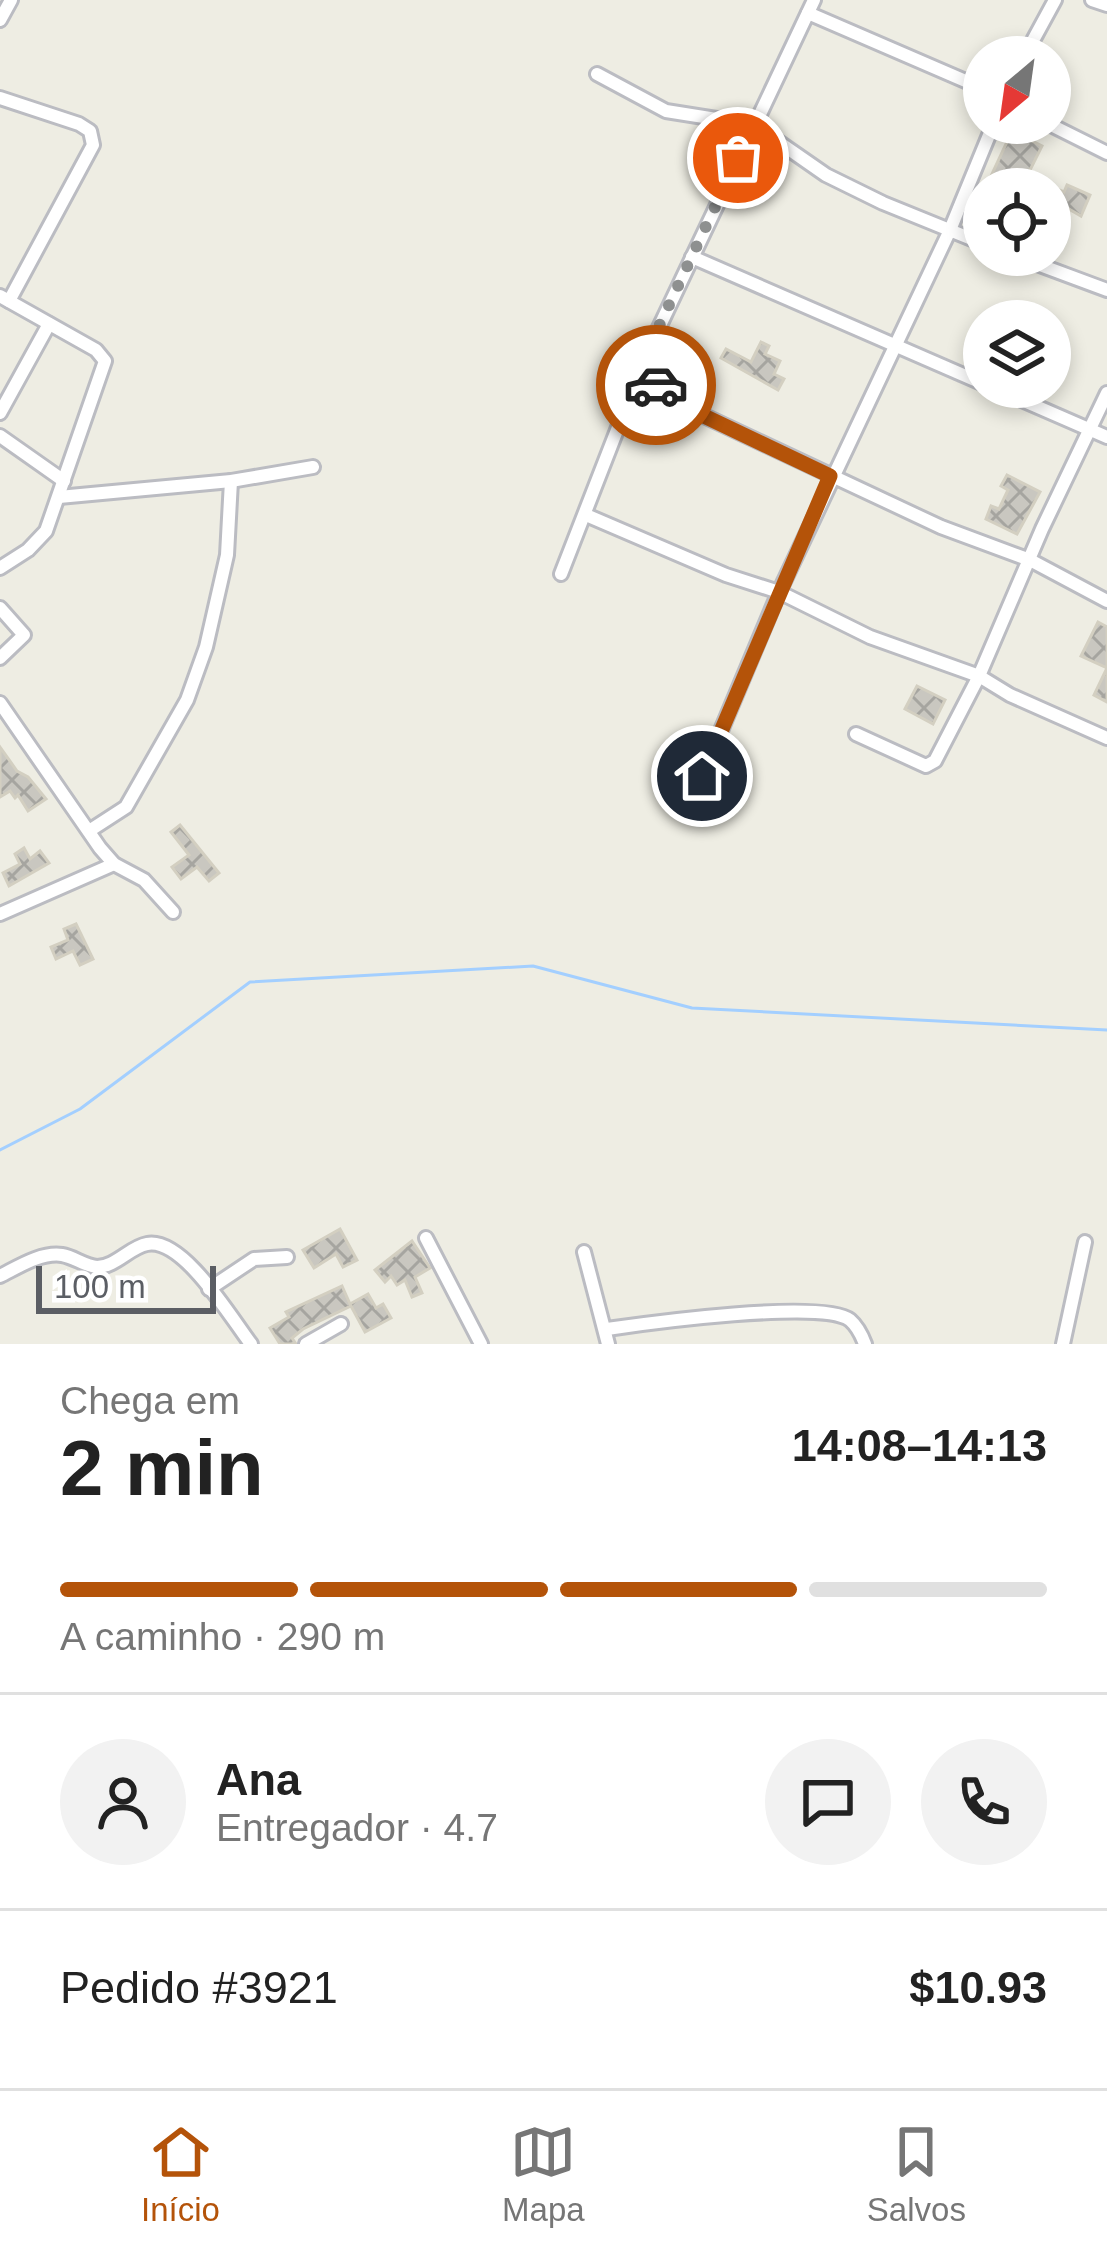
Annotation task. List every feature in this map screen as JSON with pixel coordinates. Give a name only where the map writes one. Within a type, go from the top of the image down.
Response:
[{"type":"street","points":[[0,20],[11,0]]},
{"type":"street","points":[[1035,36],[1055,0]]},
{"type":"street","points":[[1092,0],[1107,5]]},
{"type":"street","points":[[562,574],[647,352],[811,7],[963,79]]},
{"type":"street","points":[[598,74],[666,111],[754,125],[826,175],[963,235]]},
{"type":"street","points":[[0,98],[90,130],[93,145],[5,298],[96,350],[105,361],[40,540],[0,568]]},
{"type":"street","points":[[1071,135],[1107,153]]},
{"type":"street","points":[[702,776],[830,476],[950,230],[985,144]]},
{"type":"street","points":[[692,256],[963,375]]},
{"type":"street","points":[[1069,276],[1107,290]]},
{"type":"street","points":[[0,413],[49,324]]},
{"type":"street","points":[[647,352],[654,382],[669,397],[976,542],[1030,560],[1107,602]]},
{"type":"street","points":[[856,734],[926,766],[935,761],[979,676],[1107,393]]},
{"type":"street","points":[[1042,408],[1107,437]]},
{"type":"street","points":[[0,436],[64,482]]},
{"type":"street","points":[[59,497],[231,482],[313,467]]},
{"type":"street","points":[[89,831],[126,807],[187,700],[206,647],[227,556],[231,482]]},
{"type":"street","points":[[586,515],[778,592],[870,637],[979,676],[1107,738]]},
{"type":"street","points":[[0,608],[24,635],[0,658]]},
{"type":"street","points":[[0,703],[114,864],[144,880],[172,912]]},
{"type":"street","points":[[0,914],[114,864]]},
{"type":"street","points":[[426,1238],[481,1344]]},
{"type":"street","points":[[1064,1344],[1084,1242]]},
{"type":"street","points":[[0,1276],[49,1256],[62,1255],[94,1267],[106,1265],[145,1244],[159,1244],[179,1252],[251,1344]]},
{"type":"street","points":[[584,1252],[608,1344]]},
{"type":"street","points":[[209,1288],[254,1259],[287,1257]]},
{"type":"street","points":[[607,1328],[782,1309],[839,1315],[851,1321],[865,1344]]},
{"type":"street","points":[[306,1344],[340,1324]]},
{"type":"building","points":[[1006,144],[1042,146],[1031,168],[995,168]]},
{"type":"building","points":[[1071,187],[1090,195],[1081,216],[1071,210]]},
{"type":"building","points":[[761,342],[769,346],[765,354],[780,361],[774,374],[784,379],[778,390],[721,358],[726,349],[751,362]]},
{"type":"building","points":[[1007,475],[1040,492],[1017,534],[986,519],[991,506],[999,509],[1008,490],[1001,486]]},
{"type":"building","points":[[1098,622],[1107,627],[1107,668],[1081,656]]},
{"type":"building","points":[[1107,668],[1107,702],[1094,695]]},
{"type":"building","points":[[917,686],[945,700],[933,724],[905,709]]},
{"type":"building","points":[[0,747],[46,799],[28,811],[10,791],[0,797]]},
{"type":"building","points":[[180,825],[219,873],[209,881],[197,867],[181,879],[172,867],[189,855],[171,832]]},
{"type":"building","points":[[24,848],[30,859],[40,851],[49,863],[9,886],[3,873],[20,864],[15,854]]},
{"type":"building","points":[[76,924],[93,959],[80,965],[73,951],[56,959],[51,947],[68,940],[64,929]]},
{"type":"building","points":[[340,1229],[357,1260],[343,1267],[336,1254],[314,1268],[303,1250]]},
{"type":"building","points":[[412,1241],[430,1268],[415,1277],[422,1293],[412,1297],[405,1280],[397,1285],[391,1276],[385,1282],[375,1270]]},
{"type":"building","points":[[342,1286],[350,1304],[368,1294],[376,1308],[383,1304],[391,1318],[365,1332],[351,1306],[303,1329],[292,1338],[296,1344],[280,1344],[270,1328],[289,1317],[286,1312]]},
{"type":"waterway","points":[[0,1150],[80,1109],[250,982],[533,966],[692,1008],[1107,1030]]},
{"type":"way so far","points":[[656,385],[647,352],[738,158]]},
{"type":"route","points":[[656,385],[683,406],[830,476],[702,776]]}]
